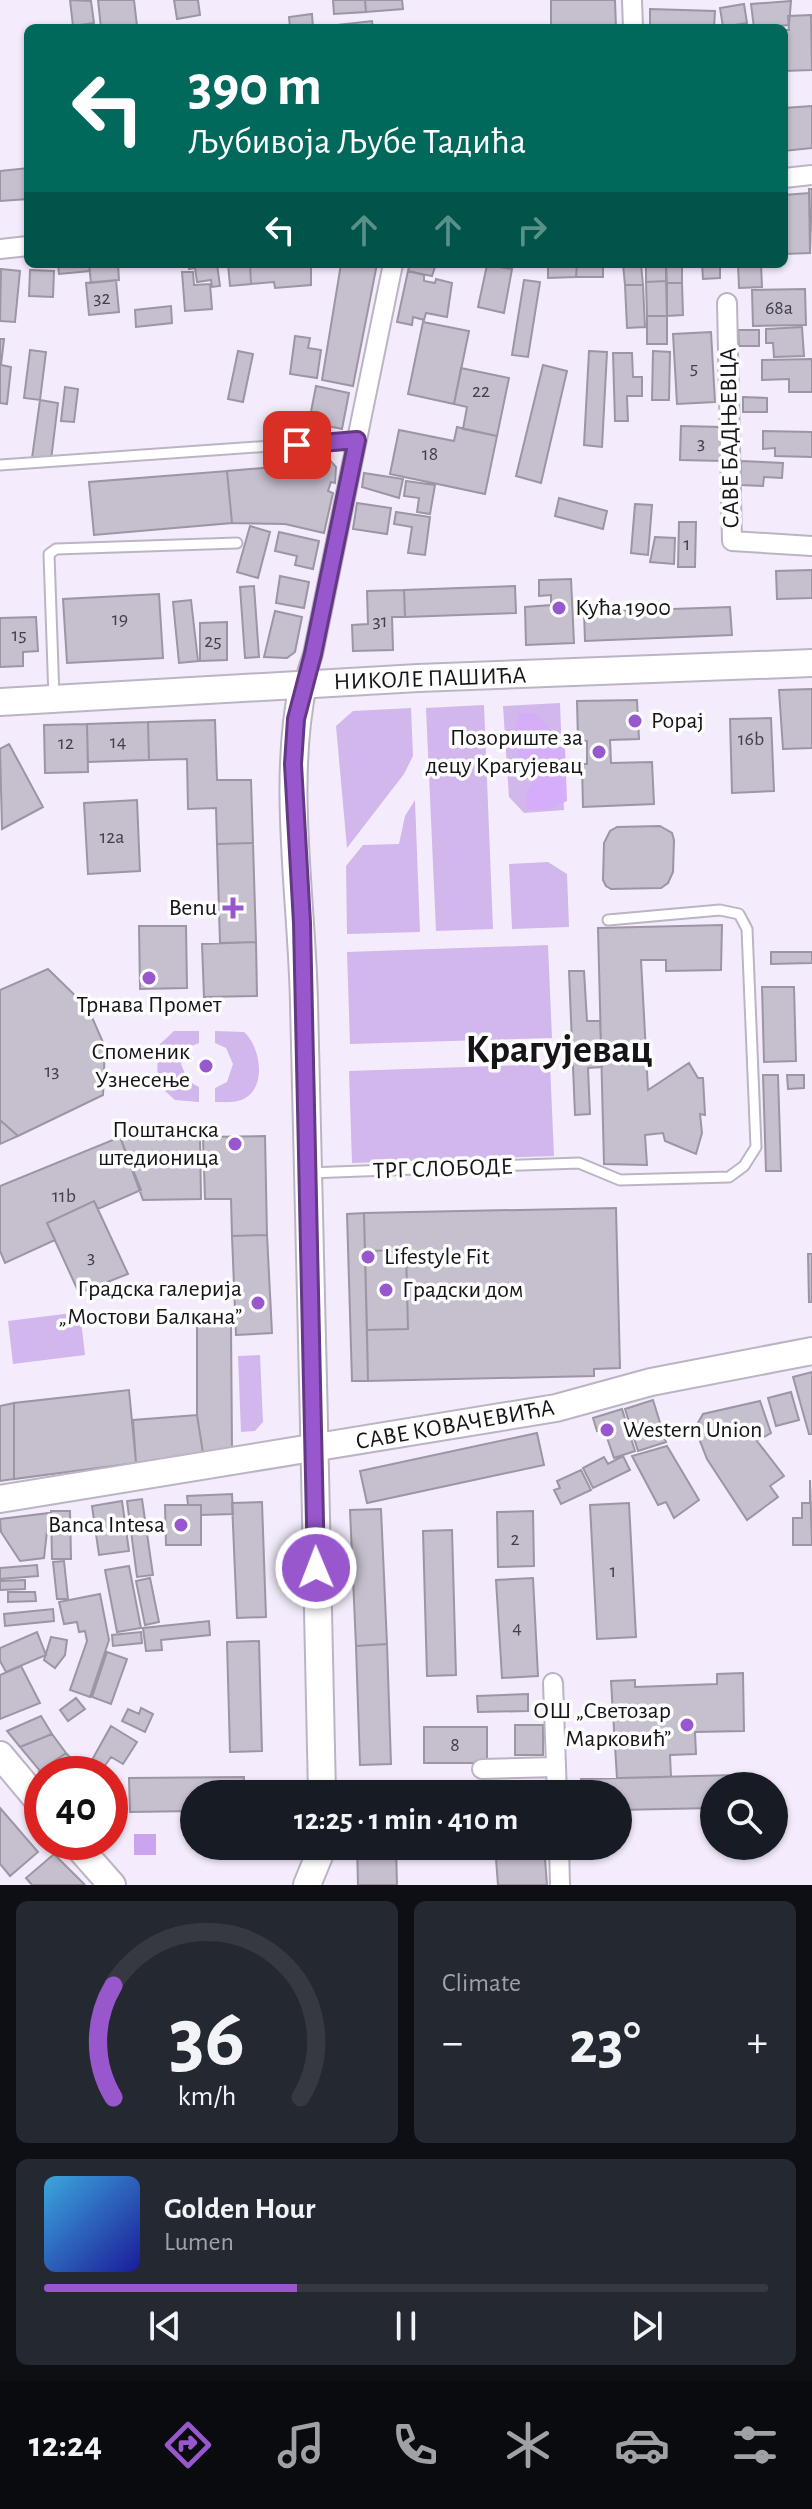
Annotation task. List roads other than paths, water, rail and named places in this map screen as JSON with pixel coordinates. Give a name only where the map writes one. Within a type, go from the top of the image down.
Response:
[{"type":"street","points":[[632,0],[633,24]]},
{"type":"street","points":[[788,178],[812,175]]},
{"type":"street","points":[[0,249],[24,246]]},
{"type":"street","points":[[322,1780],[302,923],[293,764],[296,719],[313,654],[392,268]]},
{"type":"street","name":"САВЕ БАДЊЕВЦА","points":[[727,303],[732,541],[812,546]]},
{"type":"street","name":"НИКОЛЕ ПАШИЋА","points":[[0,702],[303,685],[812,663]]},
{"type":"street","name":"САВЕ КОВАЧЕВИЋА","points":[[0,1499],[556,1408],[651,1382],[812,1351]]},
{"type":"street","points":[[553,1683],[556,1780]]},
{"type":"street","points":[[0,1755],[24,1784]]},
{"type":"street","points":[[482,1769],[556,1767]]},
{"type":"street","points":[[90,1860],[112,1885]]},
{"type":"street","points":[[307,1885],[318,1860]]},
{"type":"street","points":[[325,1860],[327,1885]]},
{"type":"street","points":[[559,1860],[560,1885]]},
{"type":"lane","points":[[0,465],[357,440]]},
{"type":"lane","points":[[54,698],[49,554],[56,549],[237,543]]},
{"type":"lane","name":"ТРГ СЛОБОДЕ","points":[[307,1173],[579,1163],[620,1180],[729,1177],[744,1166],[756,1147],[747,929],[739,914],[720,910],[608,920]]},
{"type":"place","name":"Кућа 1900","points":[[559,608]]},
{"type":"place","name":"Popaj","points":[[635,721]]},
{"type":"place","name":"Позориште за децу Крагујевац","points":[[599,752]]},
{"type":"place","name":"Benu","points":[[233,908]]},
{"type":"place","name":"Трнава Промет","points":[[149,978]]},
{"type":"place","name":"Споменик Узнесење","points":[[206,1066]]},
{"type":"place","name":"Поштанска штедионица","points":[[235,1144]]},
{"type":"place","name":"Lifestyle Fit","points":[[368,1257]]},
{"type":"place","name":"Градски дом","points":[[386,1290]]},
{"type":"place","name":"Градска галерија „Мостови Балкана”","points":[[258,1303]]},
{"type":"place","name":"Western Union","points":[[607,1430]]},
{"type":"place","name":"Banca Intesa","points":[[181,1525]]},
{"type":"place","name":"ОШ „Светозар Марковић”","points":[[687,1725]]},
{"type":"district","name":"Крагујевац","points":[[559,1050]]}]
